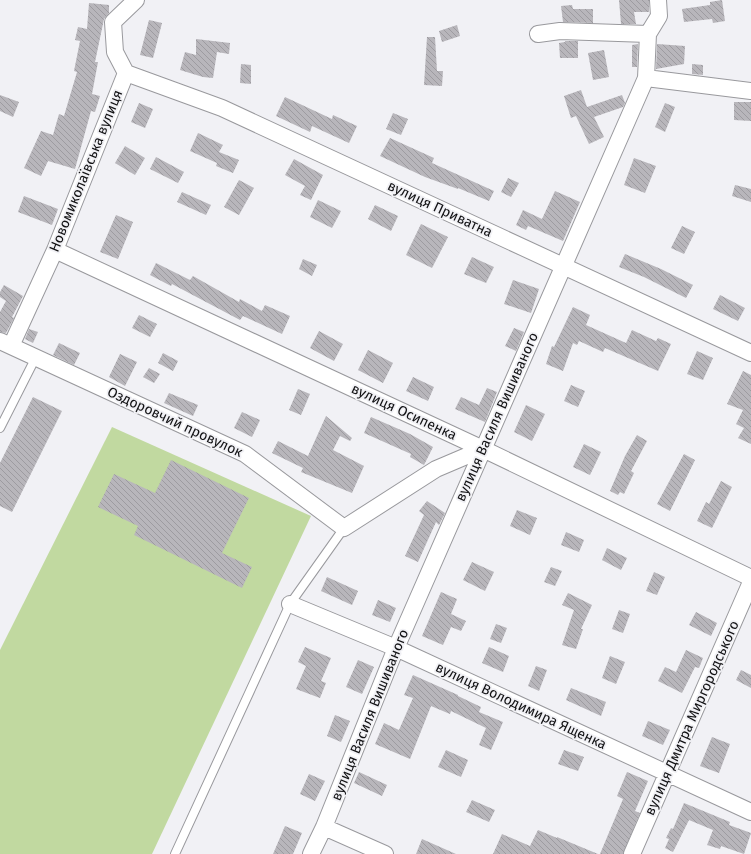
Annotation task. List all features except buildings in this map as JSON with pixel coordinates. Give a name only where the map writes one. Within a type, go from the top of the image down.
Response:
[{"type":"street","name":"Новомиколаївська вулиця","points":[[6,343],[55,250],[126,73],[115,52],[113,22],[136,0]]},
{"type":"street","points":[[658,0],[659,16],[648,34],[646,78],[751,91]]},
{"type":"street","points":[[538,34],[560,32],[648,34]]},
{"type":"street","name":"вулиця Приватна","points":[[126,73],[222,108],[751,353]]},
{"type":"street","name":"вулиця Василя Вишиваного","points":[[311,854],[324,827],[396,648],[646,78]]},
{"type":"street","name":"вулиця Осипенка","points":[[55,250],[483,449],[751,578]]},
{"type":"street","name":"Оздоровчий провулок","points":[[6,343],[245,454],[344,528]]},
{"type":"street","points":[[344,528],[436,469],[483,449]]},
{"type":"street","name":"вулиця Дмитра Миргородського","points":[[632,854],[751,582]]},
{"type":"street","name":"вулиця Володимира Ященка","points":[[290,604],[396,648],[751,812]]},
{"type":"street","points":[[324,827],[385,854]]},
{"type":"lane","points":[[0,428],[36,358]]},
{"type":"lane","points":[[175,854],[290,604],[344,528]]},
{"type":"green space","points":[[112,427],[311,516],[152,854],[0,854],[0,650]]}]
